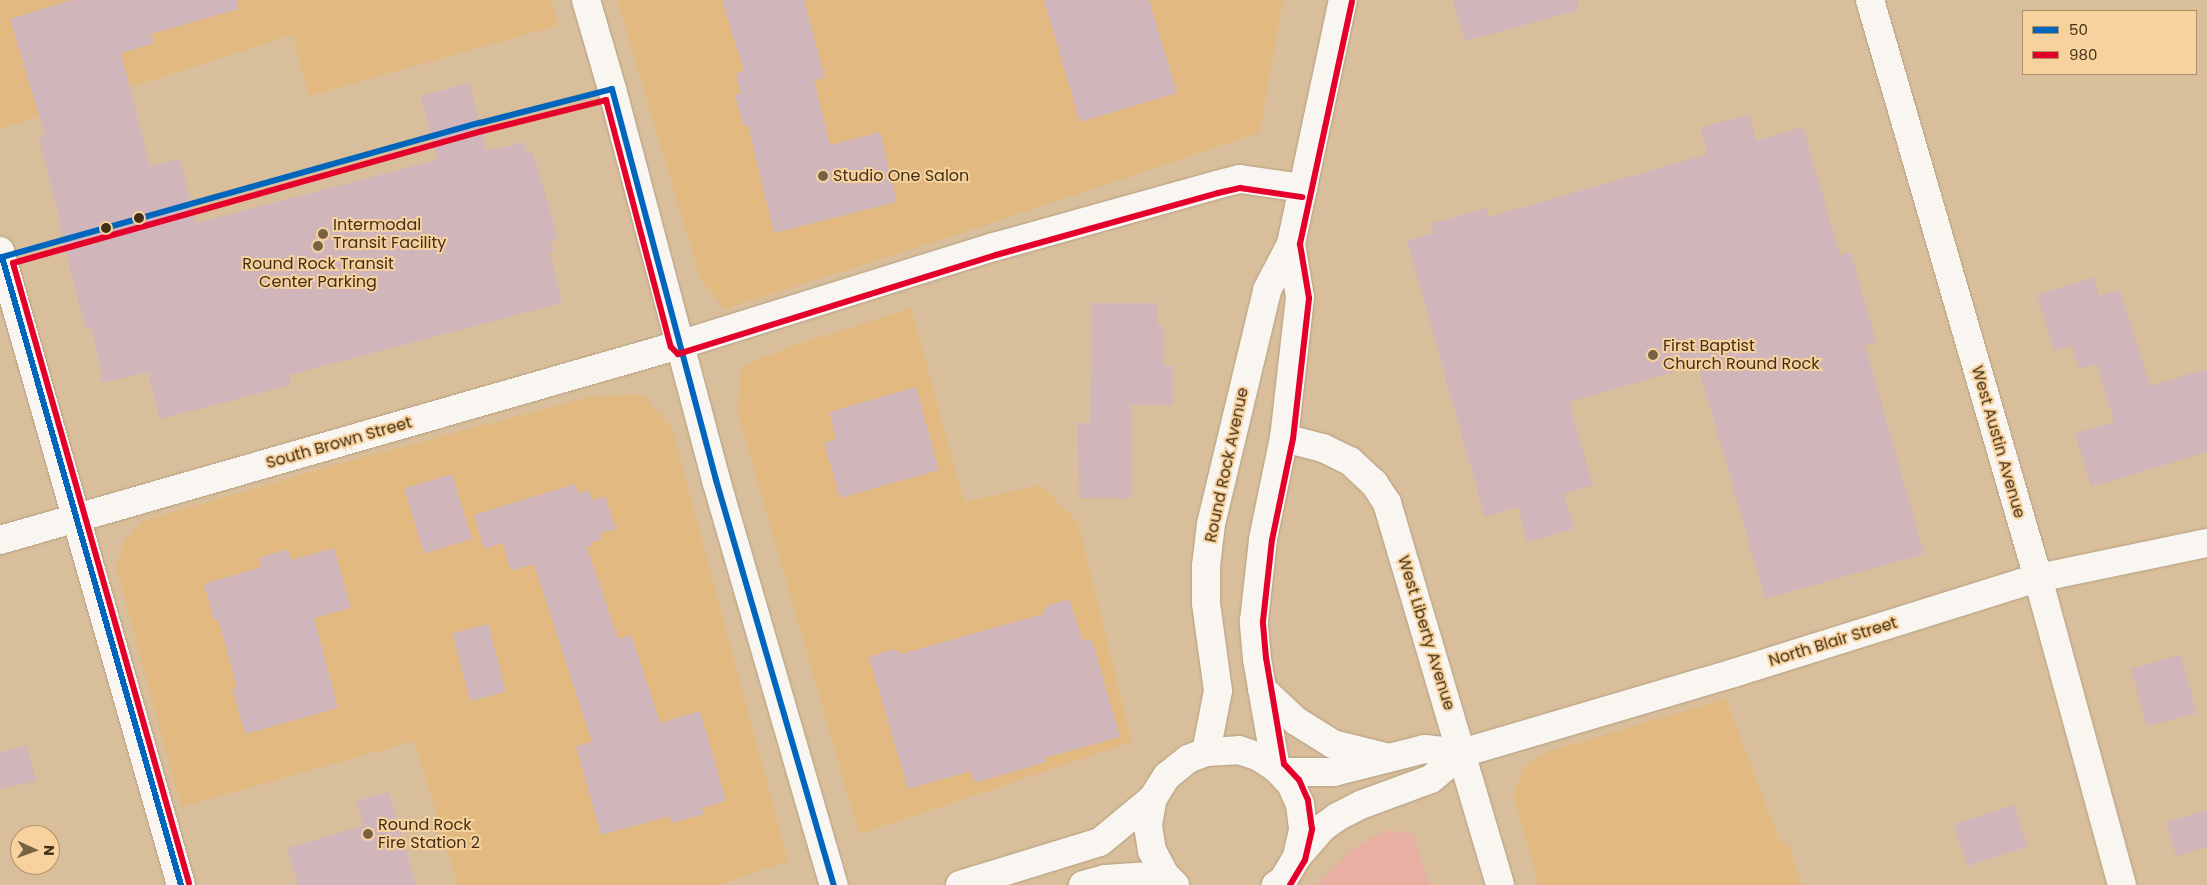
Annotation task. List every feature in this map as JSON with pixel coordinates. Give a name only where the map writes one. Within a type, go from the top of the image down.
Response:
[{"type":"street","points":[[586,0],[612,89],[678,345],[834,885]]},
{"type":"street","name":"Round Rock Avenue","points":[[1206,752],[1218,692],[1206,603],[1206,566],[1211,524],[1267,290],[1291,244],[1343,0]]},
{"type":"street","name":"West Austin Avenue","points":[[1870,0],[2038,578],[2122,885]]},
{"type":"street","name":"South Brown Street","points":[[0,540],[678,345],[994,247],[1216,185],[1240,180],[1304,188]]},
{"type":"street","name":"Round Rock Avenue","points":[[1278,770],[1262,689],[1254,621],[1263,539],[1284,438],[1300,297],[1291,244]]},
{"type":"street","points":[[0,251],[181,885]]},
{"type":"street","name":"West Liberty Avenue","points":[[1284,438],[1323,448],[1350,461],[1374,483],[1387,503],[1500,885]]},
{"type":"street","name":"North Blair Street","points":[[1278,770],[1334,772],[1425,749],[1462,753],[1734,673],[2038,578],[2207,543]]},
{"type":"street","points":[[1262,689],[1296,721],[1333,744],[1389,758]]},
{"type":"street","points":[[960,885],[1100,842],[1153,798],[1167,776],[1188,759],[1206,752],[1239,750],[1259,756],[1278,770],[1291,784],[1300,804],[1304,830],[1297,857],[1283,880],[1276,885]]},
{"type":"street","name":"North Blair Street","points":[[1297,857],[1322,828],[1337,817],[1363,804],[1431,779],[1462,753]]},
{"type":"street","points":[[1153,798],[1148,825],[1152,851],[1170,880]]},
{"type":"street","points":[[1084,885],[1105,879],[1170,880]]},
{"type":"shaded area","points":[[0,0],[551,0],[559,25],[309,96],[292,35],[0,129]]},
{"type":"shaded area","points":[[617,0],[1283,0],[1260,132],[971,230],[725,309],[700,278]]},
{"type":"shaded area","points":[[911,308],[964,502],[1041,485],[1078,523],[1132,742],[859,834],[737,411],[741,367],[786,348]]},
{"type":"shaded area","points":[[642,394],[672,428],[788,861],[719,885],[458,885],[414,741],[181,807],[116,566],[125,540],[143,521],[338,464],[590,397]]},
{"type":"shaded area","points":[[1726,699],[1778,837],[1789,846],[1801,885],[1539,885],[1513,795],[1522,770],[1544,753]]},
{"type":"shaded area","points":[[1386,830],[1414,834],[1429,885],[1316,885],[1354,848]]},
{"type":"building","name":"Intermodal Transit Facility","points":[[72,0],[237,0],[238,9],[151,34],[154,43],[121,53],[150,166],[180,159],[196,223],[437,160],[421,96],[469,83],[487,151],[524,142],[527,153],[533,152],[558,238],[551,240],[554,252],[550,253],[562,303],[289,375],[291,385],[160,419],[148,372],[103,383],[92,327],[86,329],[58,222],[60,221],[38,136],[45,135],[10,19]]},
{"type":"building","points":[[722,0],[804,0],[825,78],[814,80],[830,145],[880,132],[897,202],[774,233],[748,125],[743,126],[735,95],[741,93],[736,73],[744,71]]},
{"type":"building","points":[[1044,0],[1149,0],[1177,93],[1080,122]]},
{"type":"building","points":[[1453,0],[1577,0],[1579,10],[1465,41]]},
{"type":"building","name":"First Baptist Church Round Rock","points":[[1749,114],[1756,141],[1803,127],[1840,255],[1851,253],[1876,342],[1865,345],[1924,554],[1765,599],[1698,365],[1569,402],[1593,485],[1564,494],[1574,529],[1527,542],[1518,507],[1485,517],[1407,241],[1433,233],[1430,224],[1486,208],[1489,217],[1708,154],[1701,128]]},
{"type":"building","points":[[2093,277],[2099,296],[2120,290],[2150,386],[2207,369],[2207,452],[2091,487],[2075,433],[2114,422],[2097,364],[2079,369],[2071,345],[2054,351],[2037,295]]},
{"type":"building","points":[[1092,303],[1158,303],[1158,326],[1164,326],[1164,366],[1173,366],[1173,405],[1131,405],[1132,498],[1079,498],[1078,423],[1090,423]]},
{"type":"building","points":[[916,387],[939,470],[840,498],[824,443],[836,439],[829,412]]},
{"type":"building","points":[[452,474],[472,539],[424,554],[404,489]]},
{"type":"building","points":[[575,484],[578,493],[589,490],[592,500],[605,496],[616,529],[600,533],[602,539],[591,543],[592,546],[587,547],[618,639],[631,635],[660,723],[700,711],[726,801],[702,808],[705,814],[671,823],[670,816],[601,835],[576,746],[592,742],[534,564],[511,571],[503,543],[484,549],[474,515]]},
{"type":"building","points":[[334,548],[351,608],[314,618],[338,708],[245,734],[232,688],[237,687],[218,619],[214,620],[204,584],[261,567],[259,558],[288,549],[291,560]]},
{"type":"building","points":[[1069,599],[1083,641],[1092,640],[1120,737],[1044,758],[1045,762],[975,783],[971,771],[908,789],[869,657],[895,649],[901,654],[1043,614],[1046,606]]},
{"type":"building","points":[[488,624],[506,692],[470,701],[452,634]]},
{"type":"building","points":[[2181,655],[2197,713],[2146,726],[2131,668]]},
{"type":"building","points":[[27,745],[36,781],[0,789],[0,752]]},
{"type":"building","name":"Round Rock Fire Station 2","points":[[389,792],[416,885],[298,885],[287,848],[363,826],[356,801]]},
{"type":"building","points":[[2014,805],[2028,847],[1968,866],[1954,824]]},
{"type":"building","points":[[2207,810],[2207,847],[2176,856],[2166,822]]},
{"type":"transit line","name":"980","points":[[1290,885],[1305,860],[1312,829],[1308,800],[1299,780],[1284,764],[1266,658],[1263,621],[1272,540],[1293,439],[1309,298],[1300,244],[1352,2]]},
{"type":"transit line","name":"50","points":[[612,89],[716,480],[834,885]]},
{"type":"transit line","name":"50","points":[[2,257],[480,123],[612,89]]},
{"type":"transit line","name":"980","points":[[189,883],[13,263],[482,131],[606,100],[671,347],[678,354],[996,255],[1218,193],[1240,188],[1302,197]]},
{"type":"transit line","name":"50","points":[[2,257],[181,885]]},
{"type":"place","name":"Studio One Salon","points":[[823,176]]},
{"type":"place","name":"Intermodal Transit Facility","points":[[323,234]]},
{"type":"place","name":"Round Rock Transit Center Parking","points":[[318,246]]},
{"type":"place","name":"First Baptist Church Round Rock","points":[[1653,355]]},
{"type":"place","name":"Round Rock Fire Station 2","points":[[368,834]]}]
